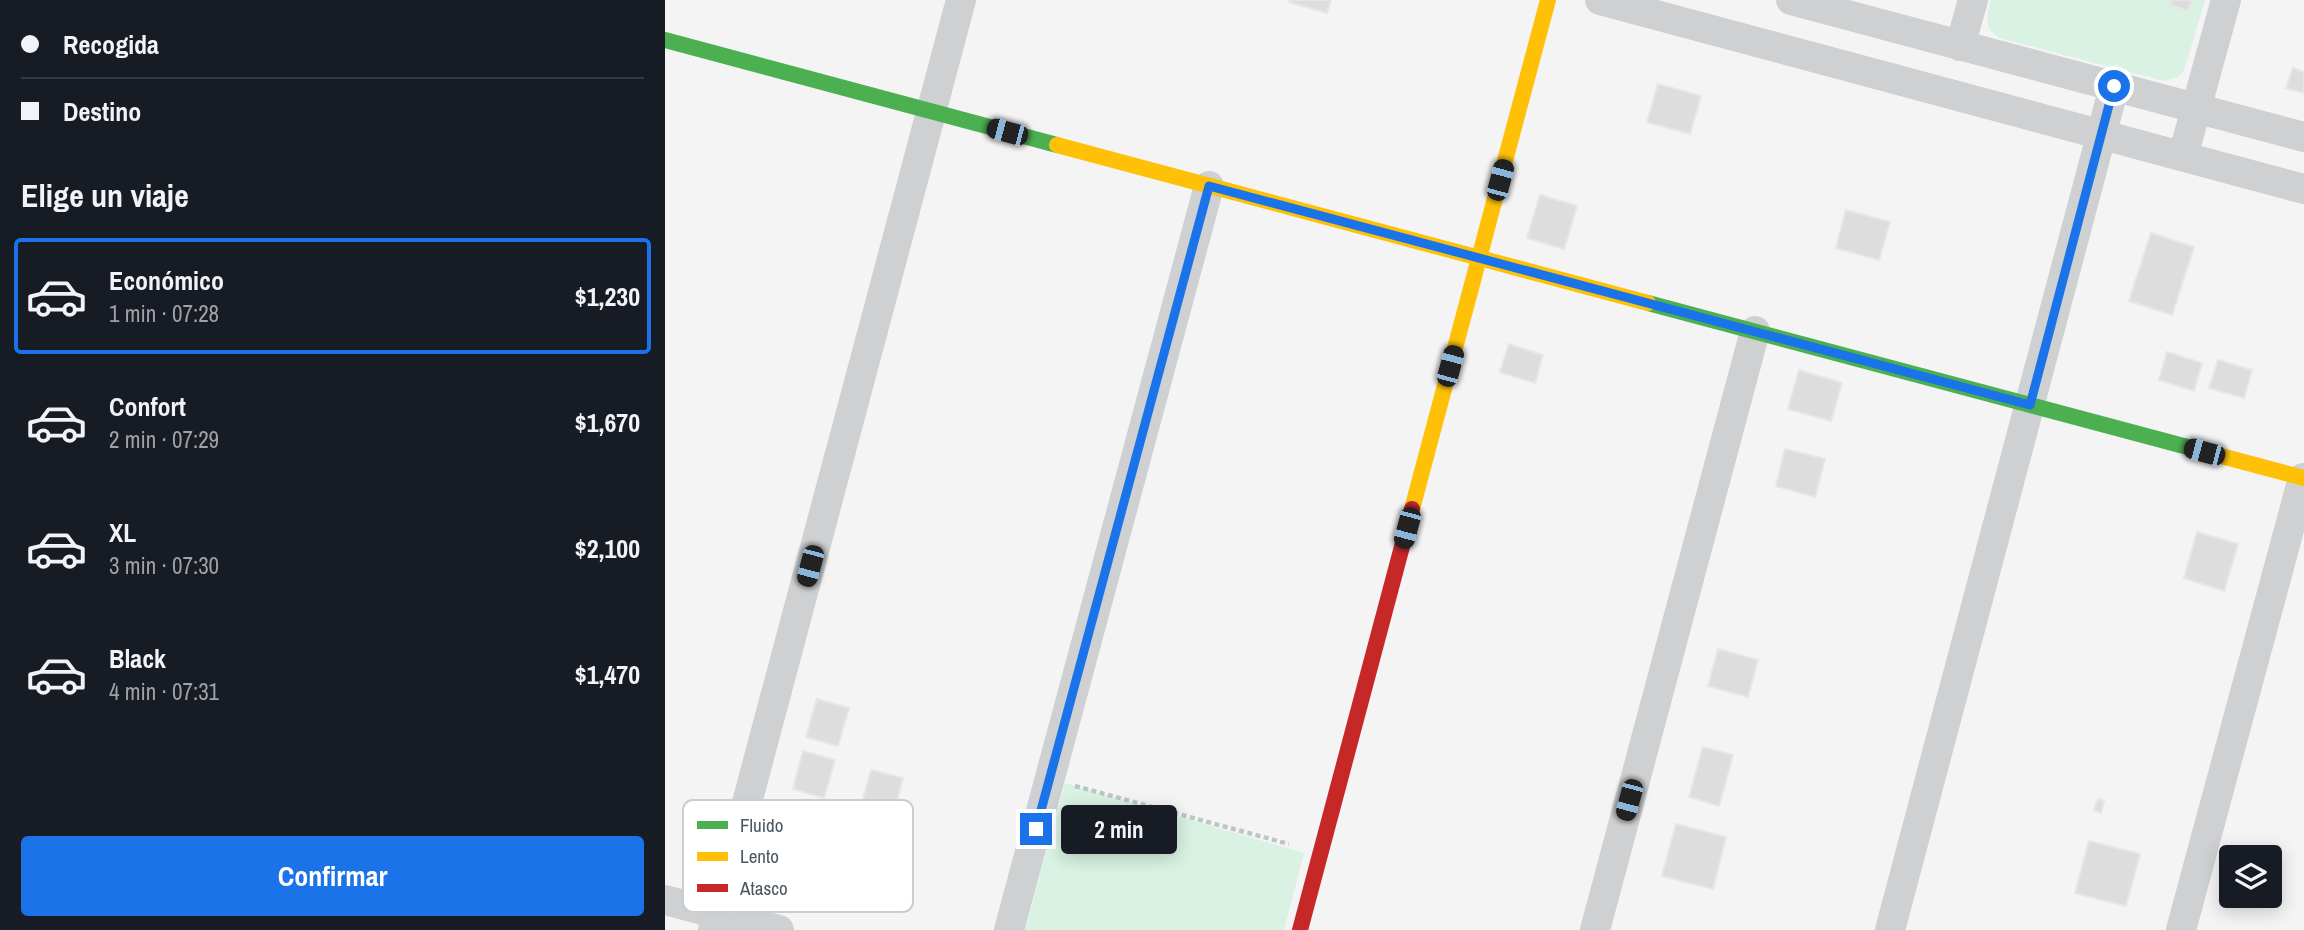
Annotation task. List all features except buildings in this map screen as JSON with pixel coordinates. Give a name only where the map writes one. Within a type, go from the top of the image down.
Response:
[{"type":"street","points":[[748,800],[961,0]]},
{"type":"street","points":[[1300,930],[1548,0]]},
{"type":"street","points":[[1600,0],[2304,189]]},
{"type":"street","points":[[1791,0],[2304,136]]},
{"type":"street","points":[[1960,46],[1973,0]]},
{"type":"street","points":[[2183,156],[2226,0]]},
{"type":"street","points":[[665,40],[2304,478],[2181,930]]},
{"type":"street","points":[[1890,930],[2114,86]]},
{"type":"street","points":[[1009,930],[1209,186]]},
{"type":"street","points":[[1595,930],[1755,331]]},
{"type":"street","points":[[665,900],[683,908]]},
{"type":"street","points":[[692,912],[715,922],[779,930]]},
{"type":"path","points":[[1049,779],[1321,853]]},
{"type":"green space","points":[[1991,0],[2205,0],[2184,70],[2178,77],[2164,81],[2000,38],[1987,22]]},
{"type":"green space","points":[[1065,783],[1304,853],[1284,930],[1025,930]]},
{"type":"traffic: fast","points":[[665,40],[1057,145]]},
{"type":"traffic: fast","points":[[1648,303],[2195,449]]},
{"type":"traffic: slow","points":[[1412,509],[1548,0]]},
{"type":"traffic: slow","points":[[1057,145],[1648,303]]},
{"type":"traffic: slow","points":[[2195,449],[2304,478]]},
{"type":"traffic: jam","points":[[1300,930],[1412,509]]},
{"type":"route","points":[[1036,829],[1209,186],[2030,405],[2114,86]]}]
